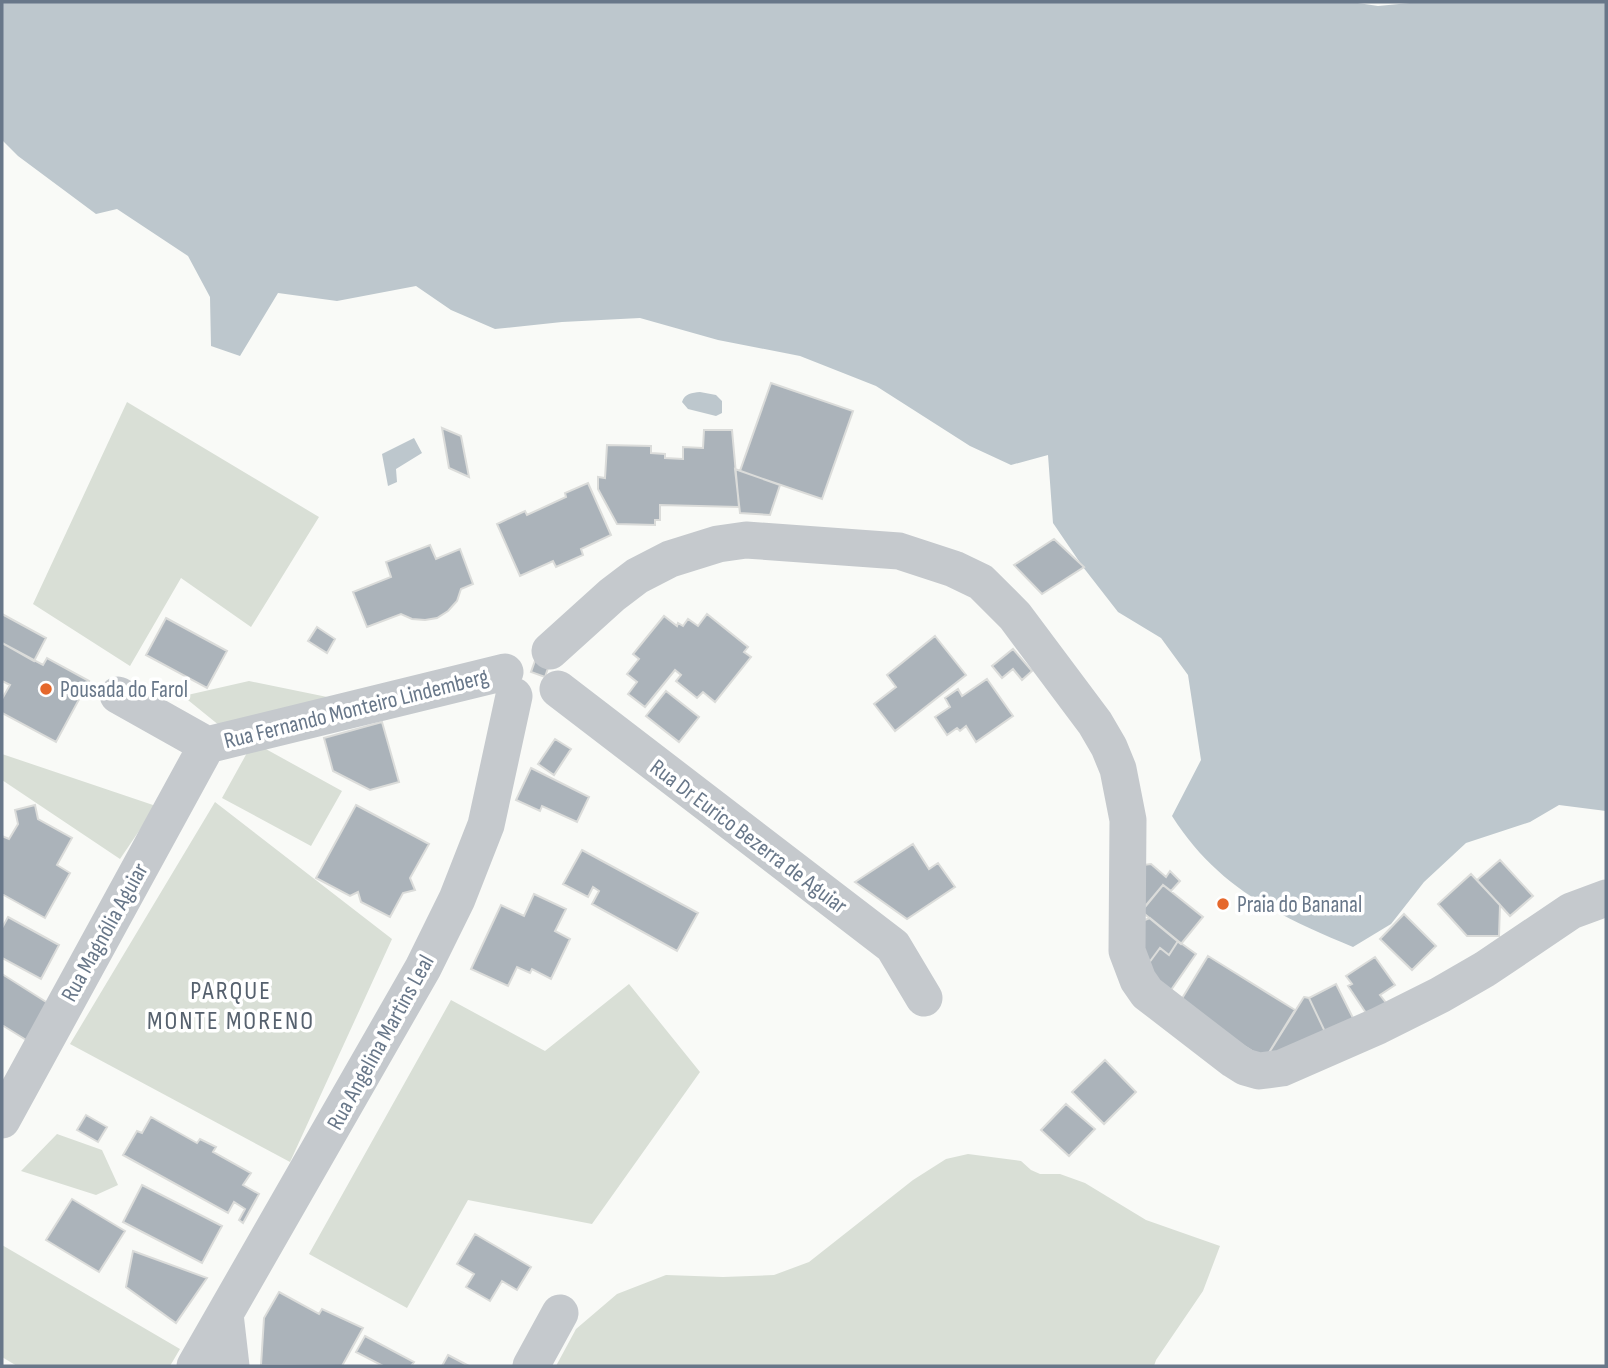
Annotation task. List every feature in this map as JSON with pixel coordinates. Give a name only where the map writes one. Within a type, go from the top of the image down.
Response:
[{"type":"street","points":[[550,651],[612,595],[638,576],[670,559],[718,544],[746,540],[899,551],[954,569],[981,582],[1015,616],[1095,723],[1118,769],[1128,820],[1127,951],[1138,980],[1147,993],[1245,1068],[1259,1071],[1282,1068],[1378,1026],[1485,969],[1571,911],[1606,898]]},
{"type":"street","points":[[535,645],[550,651],[560,663],[562,673],[558,689],[548,699],[531,703],[509,684],[508,661],[514,652],[524,647],[535,645]]},
{"type":"street","name":"Rua Fernando Monteiro Lindemberg","points":[[207,745],[509,684]]},
{"type":"street","name":"Rua Angelina Martins Leal","points":[[195,1366],[424,968],[457,899],[486,825],[509,684]]},
{"type":"street","name":"Rua Dr Eurico Bezerra de Aguiar","points":[[558,689],[893,946],[924,998]]},
{"type":"street","points":[[118,695],[207,745]]},
{"type":"street","name":"Rua Magnólia Aguiar","points":[[2,1119],[207,745]]},
{"type":"street","points":[[531,1366],[560,1313]]},
{"type":"street","points":[[225,1314],[231,1366]]},
{"type":"shaded area","points":[[2,2],[1351,2],[1378,6],[1420,2],[1606,2],[1606,811],[1559,805],[1530,822],[1466,843],[1424,882],[1391,924],[1353,947],[1275,911],[1251,897],[1209,862],[1172,816],[1201,760],[1188,675],[1161,638],[1118,612],[1053,523],[1048,455],[1011,465],[970,446],[876,386],[800,356],[718,340],[640,318],[495,329],[451,310],[416,286],[337,301],[278,293],[240,356],[211,346],[210,297],[188,256],[117,209],[96,214],[18,156],[2,140]]},
{"type":"shaded area","points":[[700,392],[716,395],[722,401],[722,413],[716,416],[688,409],[682,402],[687,395]]},
{"type":"shaded area","points":[[127,402],[319,517],[251,627],[181,578],[130,666],[33,604]]},
{"type":"shaded area","points":[[414,438],[422,453],[396,469],[397,482],[388,486],[382,454]]},
{"type":"shaded area","points":[[249,681],[337,699],[220,726],[183,696]]},
{"type":"shaded area","points":[[253,742],[342,791],[311,846],[222,798]]},
{"type":"shaded area","points":[[2,754],[156,806],[120,859],[2,780]]},
{"type":"shaded area","points":[[215,802],[392,939],[290,1162],[70,1044]]},
{"type":"shaded area","points":[[629,984],[700,1072],[592,1224],[468,1200],[407,1308],[309,1254],[451,1000],[545,1051]]},
{"type":"shaded area","points":[[57,1134],[102,1150],[118,1185],[96,1195],[21,1171]]},
{"type":"shaded area","points":[[968,1154],[1021,1161],[1040,1174],[1060,1174],[1085,1183],[1146,1220],[1220,1246],[1203,1291],[1154,1366],[556,1366],[576,1329],[617,1294],[666,1275],[774,1275],[809,1262],[913,1180],[946,1159]]},
{"type":"shaded area","points":[[2,1245],[180,1349],[170,1366],[17,1366],[2,1357]]},
{"type":"building","points":[[771,383],[853,411],[822,499],[740,471]]},
{"type":"building","points":[[442,428],[461,436],[469,477],[449,468]]},
{"type":"building","points":[[704,430],[732,430],[739,507],[660,505],[660,520],[655,520],[655,525],[617,524],[598,489],[598,477],[605,478],[607,445],[651,446],[651,453],[665,454],[665,458],[683,459],[683,447],[703,448]]},
{"type":"building","points":[[735,469],[780,485],[770,515],[740,513]]},
{"type":"building","points":[[588,483],[611,535],[581,549],[583,555],[556,567],[553,561],[520,576],[497,524],[525,511],[527,515],[566,497],[565,493]]},
{"type":"building","points":[[1054,539],[1084,567],[1042,594],[1014,565]]},
{"type":"building","points":[[430,545],[436,559],[460,549],[473,584],[461,589],[457,601],[437,618],[412,619],[401,614],[367,627],[353,592],[391,577],[386,562]]},
{"type":"building","points":[[2,614],[46,638],[34,661],[2,643]]},
{"type":"building","points":[[707,614],[748,647],[744,652],[751,657],[715,702],[703,692],[697,698],[676,681],[681,675],[675,670],[645,707],[628,694],[637,682],[627,674],[639,659],[633,654],[664,616],[677,626],[678,623],[683,626],[688,619],[698,626]]},
{"type":"building","points":[[166,618],[227,651],[207,688],[146,655]]},
{"type":"building","points":[[317,627],[335,639],[327,653],[308,641]]},
{"type":"building","points":[[935,636],[966,675],[895,731],[874,704],[896,687],[887,675]]},
{"type":"building","name":"Pousada do Farol","points":[[2,643],[43,665],[47,658],[89,681],[56,742],[2,713],[2,699],[10,685],[2,681]]},
{"type":"building","points":[[1013,649],[1032,671],[1022,680],[1013,669],[1002,678],[992,666]]},
{"type":"building","points":[[536,658],[550,662],[545,677],[531,672]]},
{"type":"building","points":[[987,679],[1013,716],[976,742],[966,726],[947,735],[935,717],[950,707],[945,698],[958,689],[962,696]]},
{"type":"building","points":[[666,691],[699,717],[679,742],[646,716]]},
{"type":"building","points":[[382,722],[399,782],[370,790],[333,771],[324,738]]},
{"type":"building","points":[[555,739],[571,749],[554,775],[538,764]]},
{"type":"building","points":[[531,768],[589,797],[577,822],[542,806],[540,811],[516,800]]},
{"type":"building","points":[[35,805],[38,819],[72,838],[57,865],[70,873],[45,918],[2,894],[2,836],[9,839],[18,824],[15,810]]},
{"type":"building","points":[[356,805],[429,844],[410,878],[415,890],[403,893],[390,917],[361,902],[358,892],[350,896],[316,878]]},
{"type":"building","points":[[913,844],[929,869],[938,863],[955,887],[907,919],[855,882]]},
{"type":"building","points":[[582,850],[698,913],[677,951],[592,904],[599,891],[593,887],[588,897],[563,884]]},
{"type":"building","points":[[1500,860],[1533,896],[1510,916],[1477,880]]},
{"type":"building","points":[[1151,864],[1166,877],[1170,871],[1180,881],[1171,891],[1163,885],[1145,907],[1135,866]]},
{"type":"building","points":[[1471,874],[1500,905],[1499,936],[1467,936],[1438,904]]},
{"type":"building","points":[[1163,885],[1203,917],[1181,944],[1141,911]]},
{"type":"building","points":[[534,894],[566,909],[555,931],[570,939],[551,979],[532,969],[530,973],[517,967],[508,986],[471,969],[501,905],[524,916]]},
{"type":"building","points":[[1404,914],[1436,946],[1412,970],[1380,939]]},
{"type":"building","points":[[8,917],[59,945],[41,979],[2,958],[2,928]]},
{"type":"building","points":[[1150,918],[1178,941],[1169,955],[1160,948],[1143,971],[1137,923]]},
{"type":"building","points":[[1178,941],[1196,954],[1171,990],[1143,971],[1160,948],[1169,955]]},
{"type":"building","points":[[1208,956],[1295,1010],[1265,1059],[1178,1005]]},
{"type":"building","points":[[1375,957],[1395,985],[1380,995],[1387,1004],[1368,1016],[1348,986],[1352,984],[1346,976]]},
{"type":"building","points":[[2,974],[54,1007],[31,1043],[2,1025]]},
{"type":"building","points":[[1336,984],[1355,1022],[1327,1036],[1309,998]]},
{"type":"building","points":[[1304,997],[1309,998],[1327,1036],[1265,1059]]},
{"type":"building","points":[[1105,1060],[1136,1092],[1104,1124],[1072,1092]]},
{"type":"building","points":[[1066,1104],[1095,1129],[1069,1156],[1041,1130]]},
{"type":"building","points":[[86,1115],[107,1127],[98,1142],[77,1130]]},
{"type":"building","points":[[151,1117],[197,1143],[200,1139],[216,1147],[213,1152],[251,1173],[243,1185],[259,1194],[243,1223],[239,1220],[245,1209],[234,1202],[228,1213],[123,1155],[137,1131],[142,1133]]},
{"type":"building","points":[[142,1185],[222,1226],[202,1263],[123,1222]]},
{"type":"building","points":[[72,1199],[125,1231],[99,1272],[46,1240]]},
{"type":"building","points":[[475,1234],[531,1267],[517,1290],[502,1281],[490,1301],[466,1287],[474,1274],[457,1264]]},
{"type":"building","points":[[133,1251],[207,1278],[176,1323],[126,1287]]},
{"type":"building","points":[[279,1292],[319,1314],[322,1309],[363,1328],[342,1366],[261,1365],[264,1318]]},
{"type":"building","points":[[365,1336],[414,1362],[411,1366],[383,1366],[356,1352]]},
{"type":"building","points":[[448,1355],[469,1366],[442,1366]]},
{"type":"place","name":"Pousada do Farol","points":[[46,689]]},
{"type":"place","name":"Praia do Bananal","points":[[1223,904]]},
{"type":"district","name":"PARQUE MONTE MORENO","points":[[231,1005]]}]
